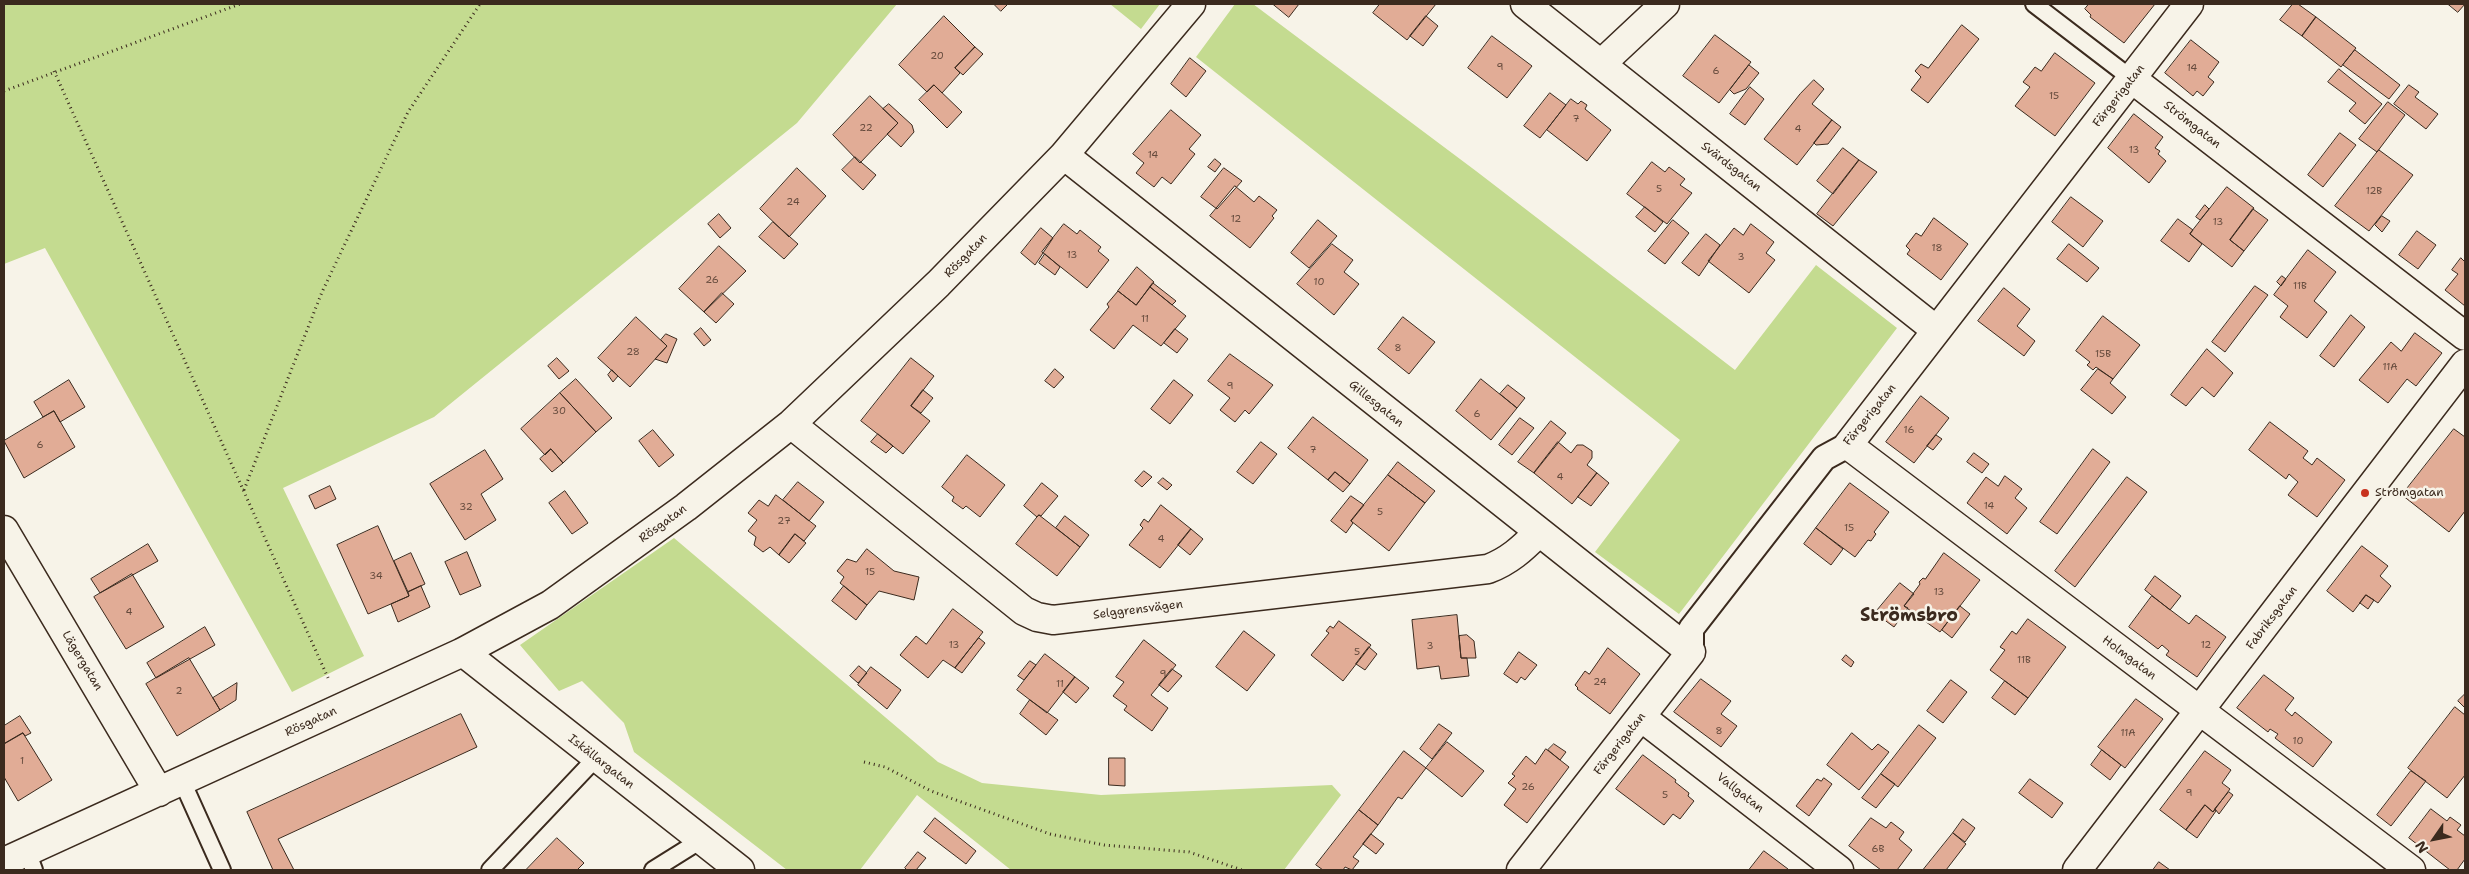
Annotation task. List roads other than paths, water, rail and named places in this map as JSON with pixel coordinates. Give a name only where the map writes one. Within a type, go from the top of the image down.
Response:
[{"type":"street","name":"Rösgatan","points":[[22,861],[171,787],[463,652],[550,605],[686,508],[791,424],[938,284],[1064,155],[1190,4]]},
{"type":"street","name":"Svärdsgatan","points":[[1525,4],[1936,330]]},
{"type":"street","points":[[1601,64],[1665,4]]},
{"type":"street","name":"Färgerigatan","points":[[1521,870],[1691,652],[1691,629],[1824,458],[1848,445],[2188,4]]},
{"type":"street","name":"Strömgatan","points":[[2132,79],[2465,336]]},
{"type":"street","name":"Gillesgatan","points":[[1064,155],[1538,533],[1691,652]]},
{"type":"street","name":"Fabriksgatan","points":[[2077,870],[2465,364]]},
{"type":"street","name":"Selggrensvägen","points":[[791,424],[1024,611],[1037,617],[1053,620],[1488,569],[1504,564],[1538,533]]},
{"type":"street","name":"Holmgatan","points":[[1848,445],[2411,870]]},
{"type":"street","name":"Lägergatan","points":[[4,530],[171,787]]},
{"type":"street","name":"Iskällargatan","points":[[463,652],[740,870]]},
{"type":"street","name":"Vallgatan","points":[[1641,716],[1839,870]]},
{"type":"lane","points":[[2034,4],[2132,79]]},
{"type":"lane","points":[[490,870],[596,758]]},
{"type":"lane","points":[[171,787],[222,870]]},
{"type":"lane","points":[[653,870],[701,840]]},
{"type":"place","name":"Strömgatan","points":[[2365,493]]},
{"type":"district","name":"Strömsbro","points":[[1909,616]]}]
